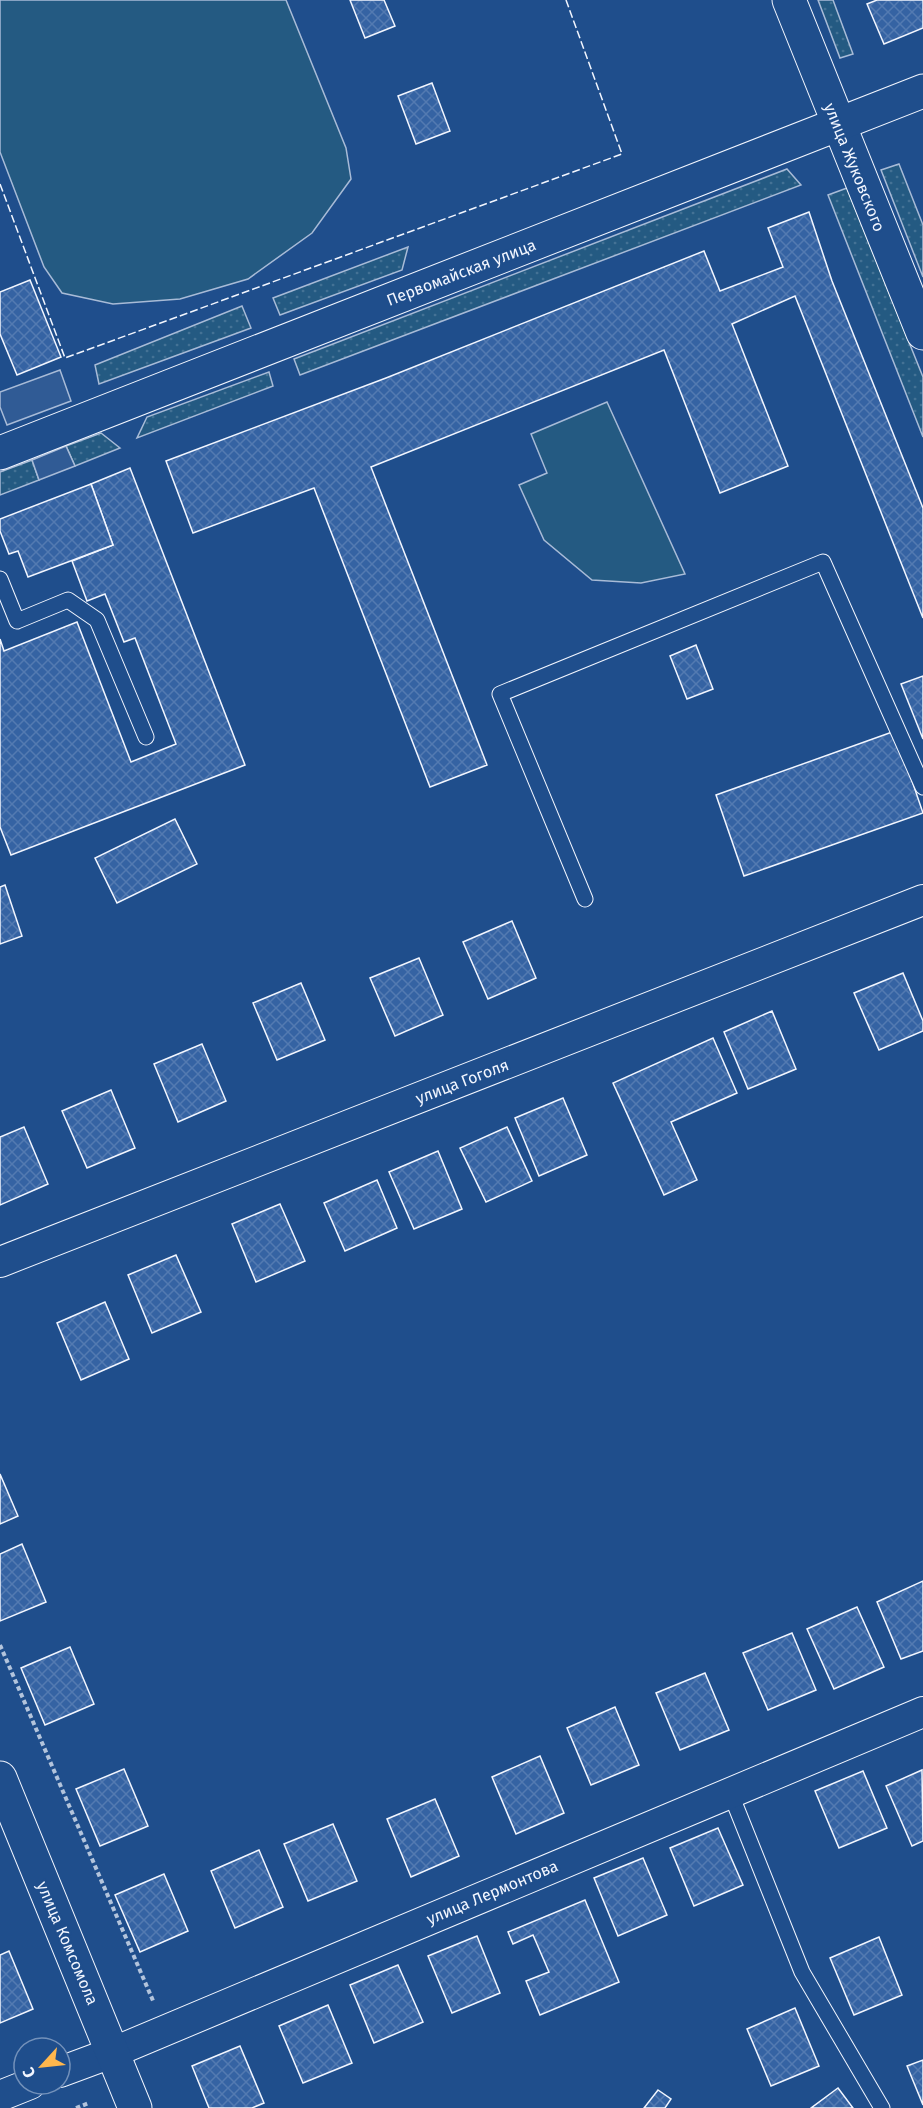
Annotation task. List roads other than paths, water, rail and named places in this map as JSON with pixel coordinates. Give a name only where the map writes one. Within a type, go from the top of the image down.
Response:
[{"type":"street","name":"улица Жуковского","points":[[789,0],[923,333]]},
{"type":"street","name":"Первомайская улица","points":[[0,453],[923,91]]},
{"type":"street","name":"улица Гоголя","points":[[0,1262],[923,900]]},
{"type":"street","name":"улица Лермонтова","points":[[72,2068],[114,2052],[923,1712]]},
{"type":"street","name":"улица Комсомола","points":[[0,1778],[135,2108]]},
{"type":"lane","points":[[585,898],[500,694],[823,562],[923,788]]},
{"type":"lane","points":[[0,579],[17,621],[68,600],[97,620],[146,736]]},
{"type":"lane","points":[[730,1792],[802,1972],[882,2108]]}]
